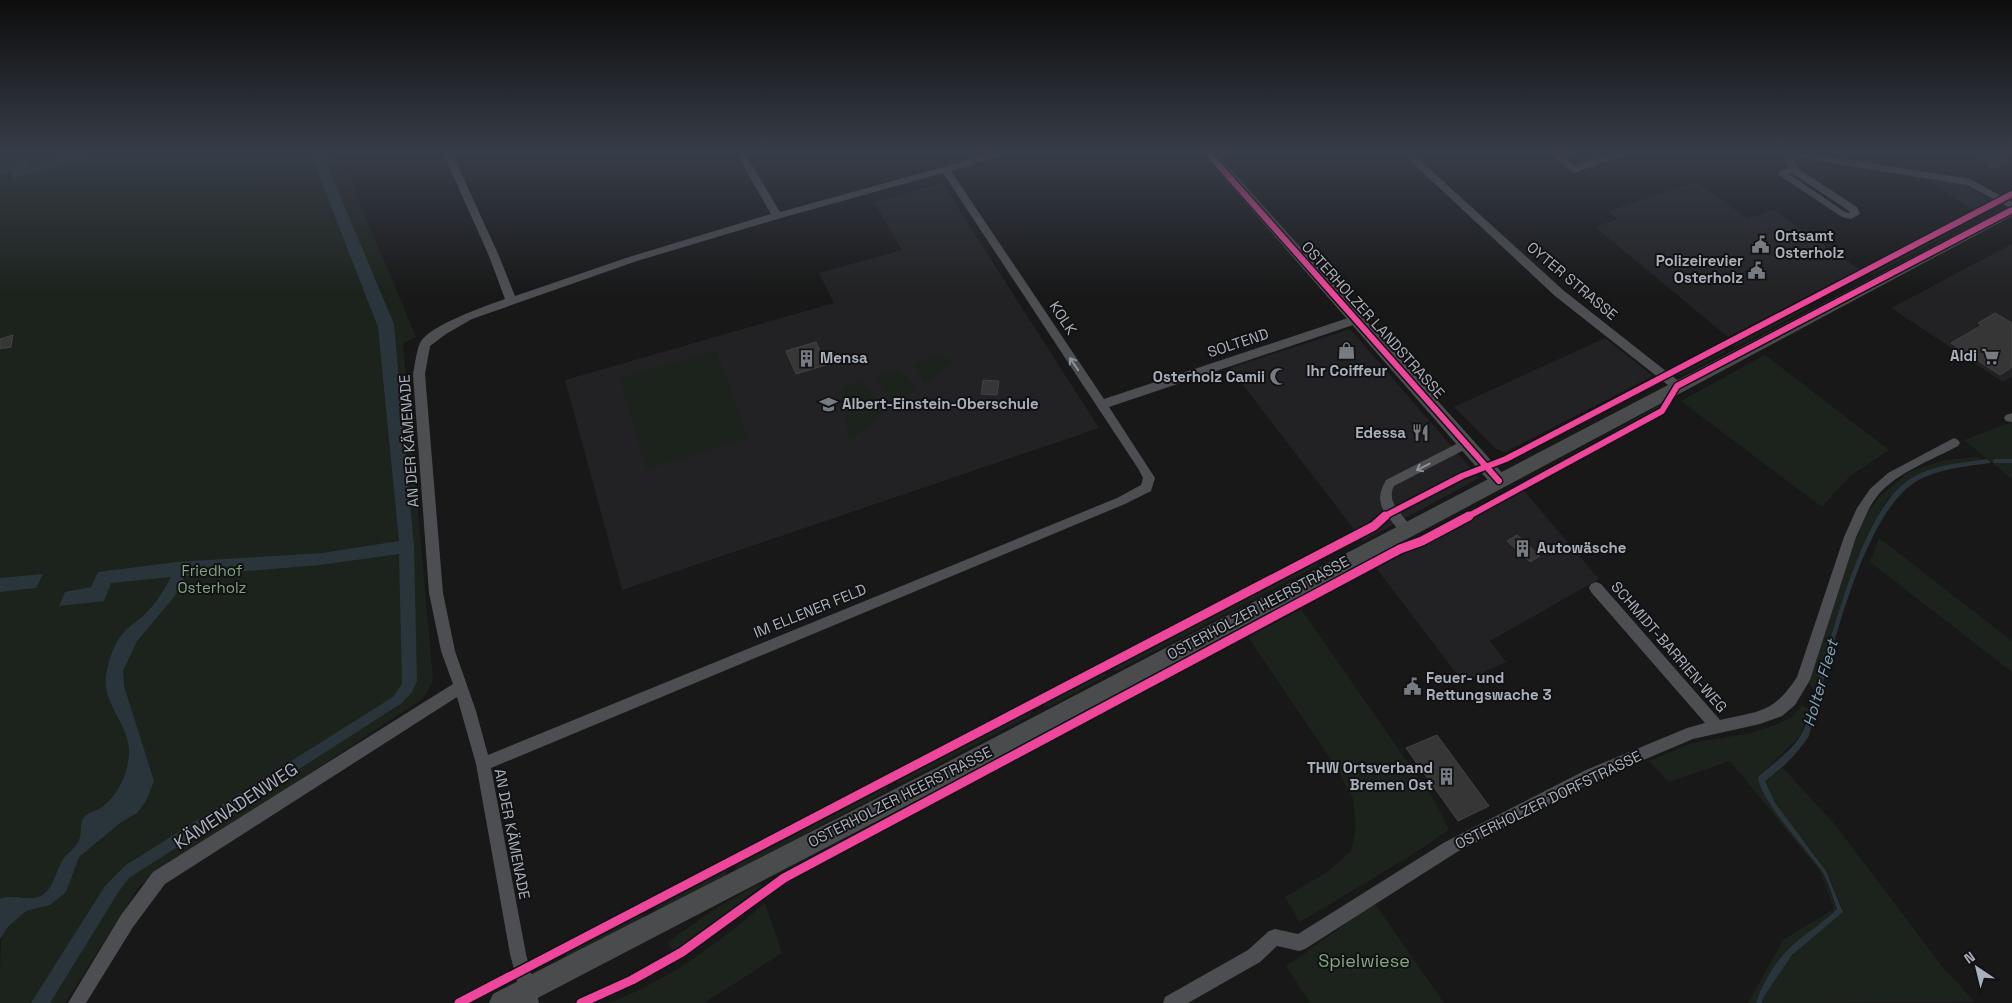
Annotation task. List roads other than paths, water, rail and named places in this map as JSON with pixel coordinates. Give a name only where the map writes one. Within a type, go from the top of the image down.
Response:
[{"type":"main road","name":"OSTERHOLZER LANDSTRASSE","points":[[1249,200],[1499,481]]},
{"type":"main road","name":"OSTERHOLZER HEERSTRASSE","points":[[502,1003],[529,996],[1406,529],[2012,210]]},
{"type":"street","points":[[468,200],[494,256],[511,300]]},
{"type":"street","points":[[767,200],[777,216]]},
{"type":"street","name":"AN DER KÄMENADE","points":[[529,996],[518,954],[482,764],[470,711],[448,651],[436,593],[419,374],[425,344],[442,331],[468,316],[511,300],[634,259],[836,200]]},
{"type":"street","name":"KOLK","points":[[966,200],[1143,467],[1149,478],[1148,485]]},
{"type":"street","name":"OYTER STRASSE","points":[[1457,200],[1559,292],[1677,386]]},
{"type":"street","points":[[1821,200],[1842,214],[1850,216],[1855,214],[1853,209],[1839,200]]},
{"type":"street","name":"SOLTEND","points":[[1101,405],[1356,320]]},
{"type":"street","name":"OSTERHOLZER DORFSTRASSE","points":[[1171,1003],[1254,956],[1275,937],[1299,943],[1451,847],[1591,775],[1692,733],[1760,717],[1777,710],[1790,700],[1803,680],[1850,537],[1861,512],[1874,492],[1892,476],[1954,443]]},
{"type":"street","points":[[1406,529],[1385,502],[1387,488],[1390,483],[1466,444]]},
{"type":"street","name":"IM ELLENER FELD","points":[[482,764],[1121,501],[1138,493],[1148,485]]},
{"type":"street","name":"SCHMIDT-BARRIEN-WEG","points":[[1596,588],[1717,727]]},
{"type":"street","name":"KÄMENADENWEG","points":[[76,1003],[127,920],[159,878],[460,686]]},
{"type":"water","points":[[328,200],[342,200],[394,324],[414,547],[417,681],[412,692],[402,703],[129,878],[119,891],[50,1003],[31,1003],[105,886],[126,865],[393,697],[402,684],[399,554],[320,565],[185,576],[174,597],[137,641],[123,671],[124,686],[154,781],[146,801],[137,813],[120,823],[79,857],[66,892],[50,905],[26,911],[8,927],[0,939],[0,899],[5,897],[34,898],[44,894],[51,886],[64,858],[79,840],[83,818],[108,802],[122,782],[129,759],[128,741],[108,695],[106,676],[108,663],[119,639],[127,629],[153,606],[171,577],[111,583],[104,601],[59,606],[65,592],[91,587],[98,572],[177,562],[322,553],[399,541],[378,327]]},
{"type":"water","points":[[1987,459],[1991,463],[1938,472],[1919,480],[1911,485],[1892,505],[1875,532],[1847,601],[1809,736],[1800,749],[1765,781],[1775,803],[1826,871],[1843,912],[1792,955],[1763,998],[1762,1003],[1756,1003],[1767,979],[1782,956],[1837,909],[1821,870],[1775,811],[1761,787],[1758,777],[1790,749],[1803,731],[1852,573],[1876,519],[1891,497],[1907,481],[1925,471]]},
{"type":"water","points":[[43,574],[36,588],[0,592],[0,578]]},
{"type":"waterway","name":"Holter Fleet","points":[[1995,461],[2012,461]]},
{"type":"place","name":"Ortsamt Osterholz","points":[[1761,245]]},
{"type":"place","name":"Polizeirevier Osterholz","points":[[1757,270]]},
{"type":"place","name":"Ihr Coiffeur","points":[[1347,350]]},
{"type":"place","name":"Aldi","points":[[1991,356]]},
{"type":"place","name":"Mensa","points":[[806,358]]},
{"type":"place","name":"Osterholz Camii","points":[[1279,377]]},
{"type":"place","name":"Albert-Einstein-Oberschule","points":[[828,404]]},
{"type":"place","name":"Edessa","points":[[1420,433]]},
{"type":"place","name":"Autowäsche","points":[[1523,548]]},
{"type":"place","name":"Feuer- und Rettungswache 3","points":[[1412,687]]},
{"type":"place","name":"THW Ortsverband Bremen Ost","points":[[1447,777]]},
{"type":"park label","name":"Friedhof Osterholz","points":[[212,580]]},
{"type":"park label","name":"Spielwiese","points":[[1364,961]]}]
